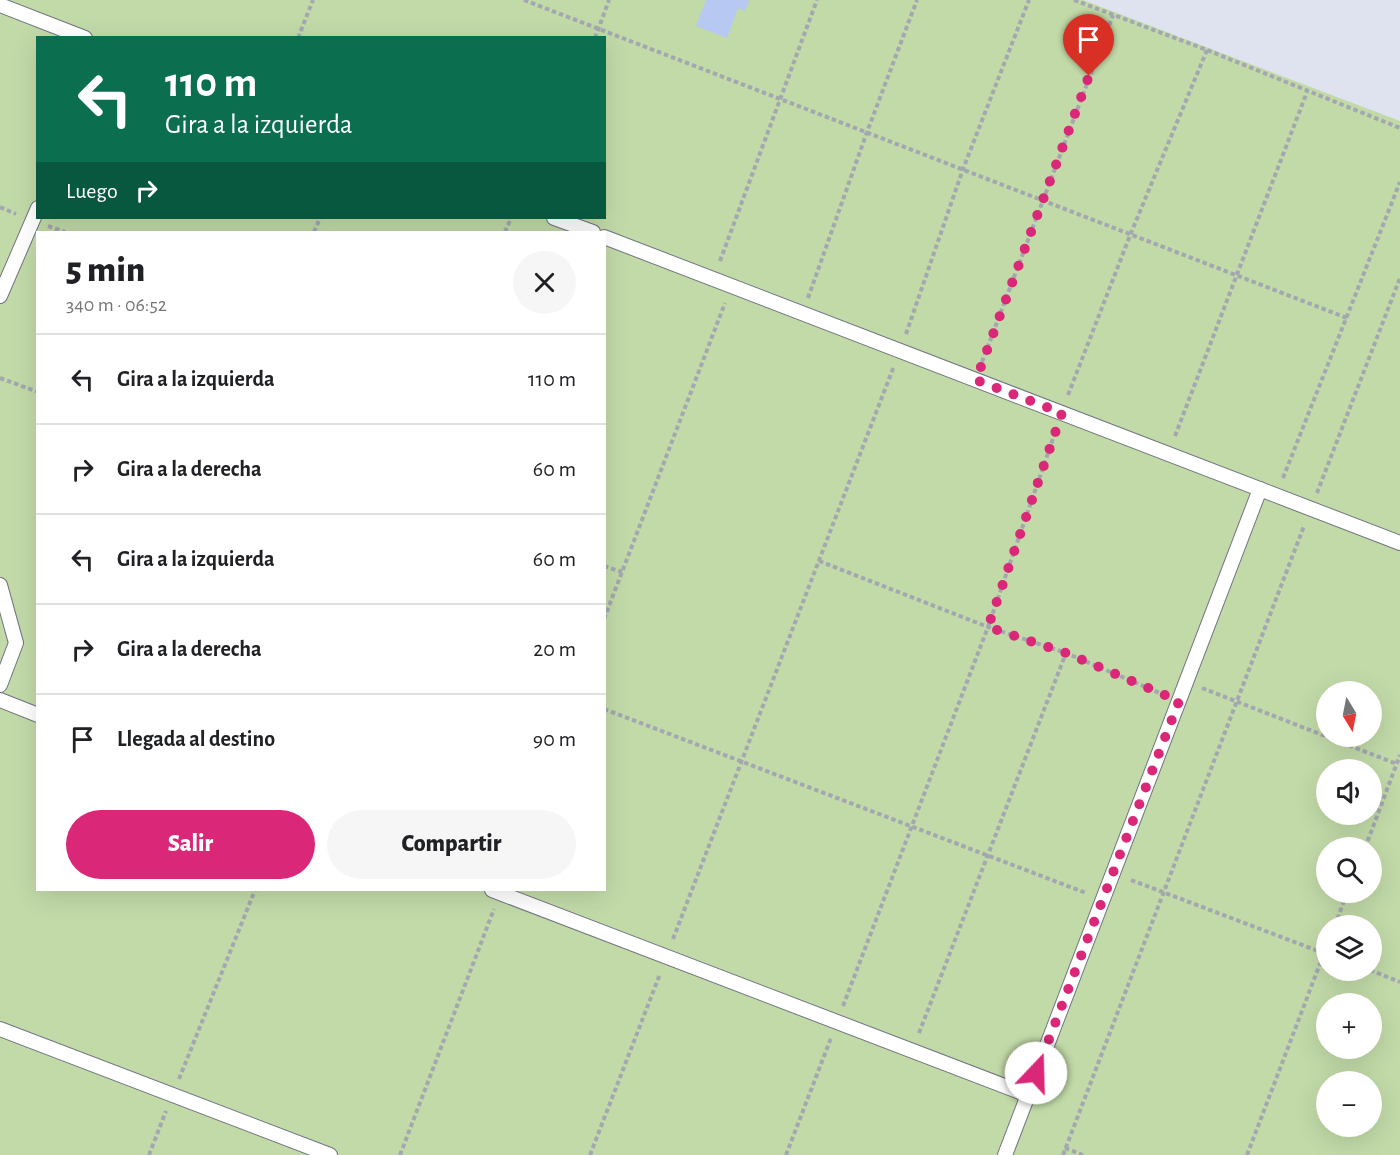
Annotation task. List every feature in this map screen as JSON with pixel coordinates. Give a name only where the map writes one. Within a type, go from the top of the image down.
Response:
[{"type":"lane","points":[[0,5],[80,36]]},
{"type":"lane","points":[[0,296],[36,213]]},
{"type":"lane","points":[[557,219],[590,231]]},
{"type":"lane","points":[[606,238],[1400,543]]},
{"type":"lane","points":[[1005,1155],[1260,489]]},
{"type":"lane","points":[[0,585],[16,643],[0,685]]},
{"type":"lane","points":[[0,700],[36,714]]},
{"type":"lane","points":[[496,891],[1028,1095]]},
{"type":"lane","points":[[0,1029],[330,1155]]},
{"type":"path","points":[[299,36],[313,0]]},
{"type":"path","points":[[524,0],[1347,318]]},
{"type":"path","points":[[595,36],[609,0]]},
{"type":"path","points":[[714,279],[817,0]]},
{"type":"path","points":[[803,313],[867,132],[917,0]]},
{"type":"path","points":[[590,1155],[900,351],[963,169],[1029,0]]},
{"type":"path","points":[[1074,0],[1207,50],[1400,128]]},
{"type":"path","points":[[976,380],[1113,15]]},
{"type":"path","points":[[786,1155],[988,627],[1062,413],[1131,233],[1207,50]]},
{"type":"path","points":[[1168,454],[1308,92]]},
{"type":"path","points":[[1276,495],[1400,182]]},
{"type":"path","points":[[1063,1155],[1400,278]]},
{"type":"path","points":[[606,614],[732,286]]},
{"type":"path","points":[[0,378],[36,391]]},
{"type":"path","points":[[819,561],[988,627],[1066,653],[1179,701]]},
{"type":"path","points":[[606,567],[622,572]]},
{"type":"path","points":[[912,1050],[1066,653]]},
{"type":"path","points":[[1186,682],[1397,764]]},
{"type":"path","points":[[606,711],[1103,899]]},
{"type":"path","points":[[1369,837],[1400,755]]},
{"type":"path","points":[[1114,873],[1316,949]]},
{"type":"path","points":[[149,1155],[255,891]]},
{"type":"path","points":[[400,1155],[496,891]]},
{"type":"path","points":[[1247,1155],[1316,975]]},
{"type":"path","points":[[1382,975],[1400,982]]},
{"type":"path","points":[[1065,1148],[1083,1155]]},
{"type":"green space","points":[[0,0],[1083,0],[1400,121],[1400,1155],[0,1155]]},
{"type":"building","points":[[706,0],[749,0],[745,11],[738,8],[727,38],[696,26]]},
{"type":"route","points":[[1036,1073],[1179,701],[1066,653],[988,627],[1062,413],[976,380],[1089,76]]}]
